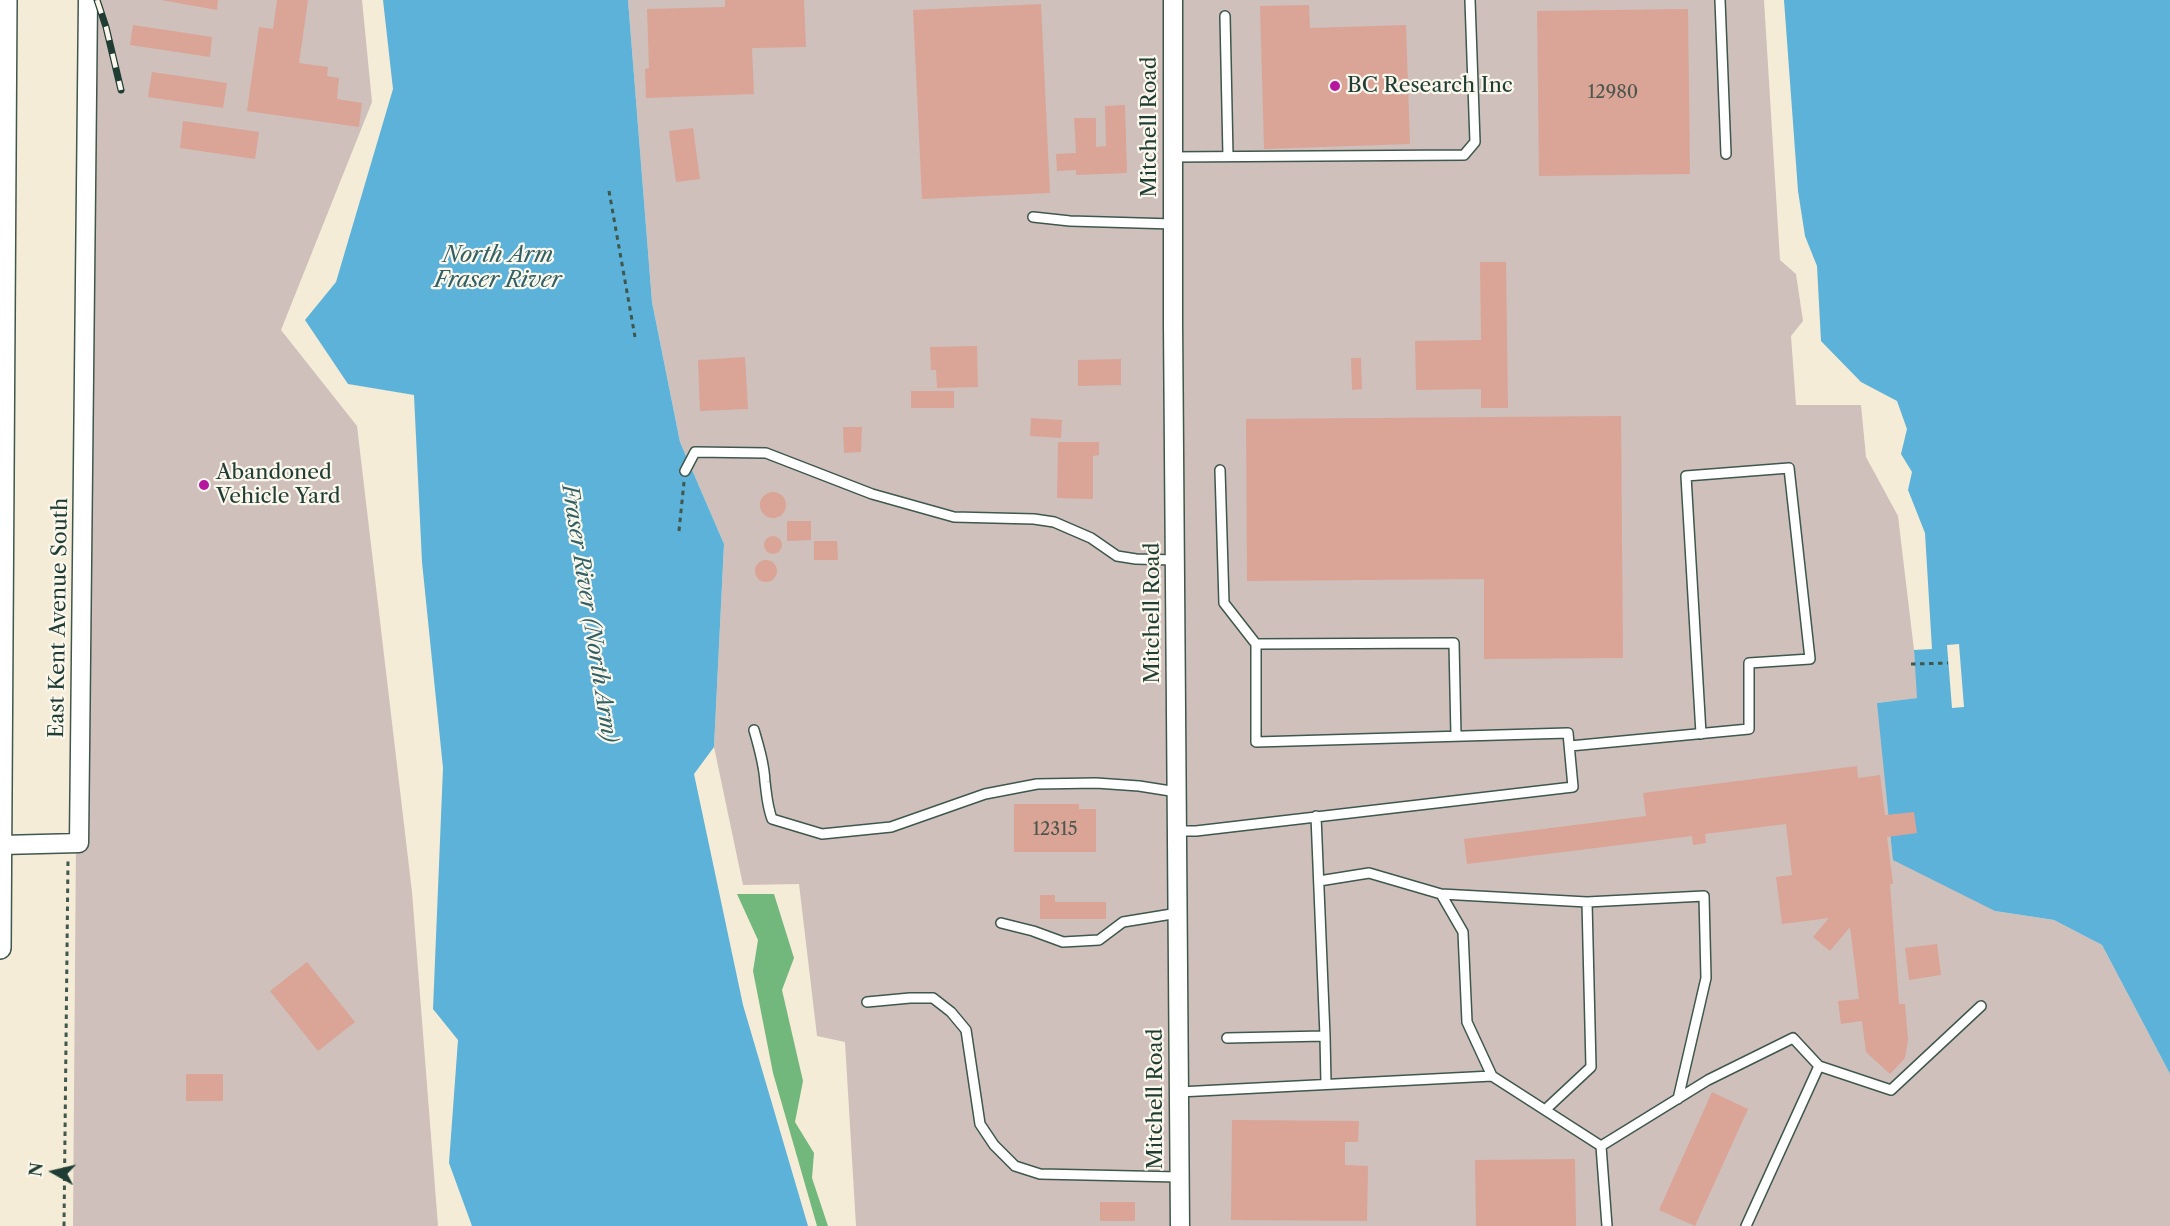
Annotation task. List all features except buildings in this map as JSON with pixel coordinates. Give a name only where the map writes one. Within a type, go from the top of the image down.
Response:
[{"type":"street","points":[[0,948],[6,0]]},
{"type":"street","name":"East Kent Avenue South","points":[[74,843],[88,0]]},
{"type":"street","name":"Mitchell Road","points":[[1173,0],[1180,1226]]},
{"type":"street","points":[[2,845],[74,843]]},
{"type":"lane","points":[[1173,157],[1464,155],[1475,142],[1470,0]]},
{"type":"lane","points":[[1720,0],[1726,154]]},
{"type":"lane","points":[[1226,16],[1228,156]]},
{"type":"lane","points":[[1033,217],[1070,221],[1173,224]]},
{"type":"lane","points":[[685,471],[695,452],[766,453],[872,494],[954,517],[1034,519],[1054,522],[1091,538],[1117,556],[1175,560]]},
{"type":"lane","points":[[1570,746],[1701,734],[1749,729],[1749,663],[1810,659],[1789,468],[1686,476],[1701,734]]},
{"type":"lane","points":[[1177,831],[1196,831],[1573,787],[1568,733],[1256,742],[1256,644],[1224,603],[1220,470]]},
{"type":"lane","points":[[1256,644],[1454,644],[1456,736]]},
{"type":"lane","points":[[753,730],[761,754],[766,783],[766,803],[772,819],[822,834],[891,827],[985,794],[1037,784],[1096,783],[1177,792]]},
{"type":"lane","points":[[1316,816],[1326,1084]]},
{"type":"lane","points":[[1318,881],[1369,873],[1441,894],[1587,902],[1704,896],[1706,978],[1678,1099]]},
{"type":"lane","points":[[1441,894],[1463,932],[1467,1022],[1492,1076],[1601,1146]]},
{"type":"lane","points":[[1545,1110],[1591,1067],[1587,902]]},
{"type":"lane","points":[[1001,923],[1063,942],[1099,940],[1123,922],[1178,914]]},
{"type":"lane","points":[[867,1002],[933,998],[951,1012],[966,1030],[980,1124],[994,1145],[1015,1166],[1040,1174],[1179,1177]]},
{"type":"lane","points":[[1601,1146],[1708,1080],[1793,1038],[1819,1066],[1891,1090],[1981,1006]]},
{"type":"lane","points":[[1227,1038],[1325,1036]]},
{"type":"lane","points":[[1746,1226],[1819,1066]]},
{"type":"lane","points":[[1179,1092],[1492,1076]]},
{"type":"lane","points":[[1601,1146],[1607,1226]]},
{"type":"path","points":[[609,191],[635,338]]},
{"type":"path","points":[[679,531],[685,471]]},
{"type":"path","points":[[1911,664],[1948,663]]},
{"type":"path","points":[[64,1226],[74,843]]},
{"type":"shaded area","points":[[94,0],[362,0],[372,102],[281,330],[357,426],[412,892],[438,1226],[73,1226],[77,709]]},
{"type":"shaded area","points":[[628,0],[1764,0],[1780,260],[1796,274],[1803,321],[1791,336],[1796,405],[1861,405],[1866,457],[1898,516],[1918,698],[1877,703],[1995,911],[2054,920],[2102,945],[2170,1074],[2170,1226],[856,1226],[845,1042],[817,1036],[799,884],[743,885],[714,747],[724,544],[680,442],[652,302]]},
{"type":"green space","points":[[737,894],[774,894],[794,958],[782,990],[803,1081],[795,1122],[814,1153],[812,1178],[828,1226],[817,1226],[773,1073],[753,971],[758,940]]},
{"type":"water","name":"North Arm Fraser River","points":[[383,0],[628,0],[652,302],[680,442],[724,544],[714,747],[694,774],[743,1005],[808,1226],[472,1226],[449,1163],[458,1040],[433,1009],[443,768],[422,562],[414,395],[348,384],[305,320],[336,282],[393,89]]},
{"type":"water","points":[[1784,0],[2170,0],[2170,1074],[2102,945],[2054,920],[1995,911],[1893,860],[1877,703],[1917,698],[1914,650],[1932,649],[1925,533],[1908,490],[1912,472],[1901,454],[1907,429],[1897,401],[1861,382],[1821,341],[1817,266],[1805,236],[1798,191]]},
{"type":"pier","points":[[1959,644],[1964,707],[1952,708],[1947,645]]},
{"type":"railway","points":[[97,0],[121,90]]},
{"type":"place","name":"BC Research Inc","points":[[1335,86]]},
{"type":"place","name":"Abandoned Vehicle Yard","points":[[204,485]]},
{"type":"water label","name":"Fraser River (North Arm)","points":[[589,614]]}]
